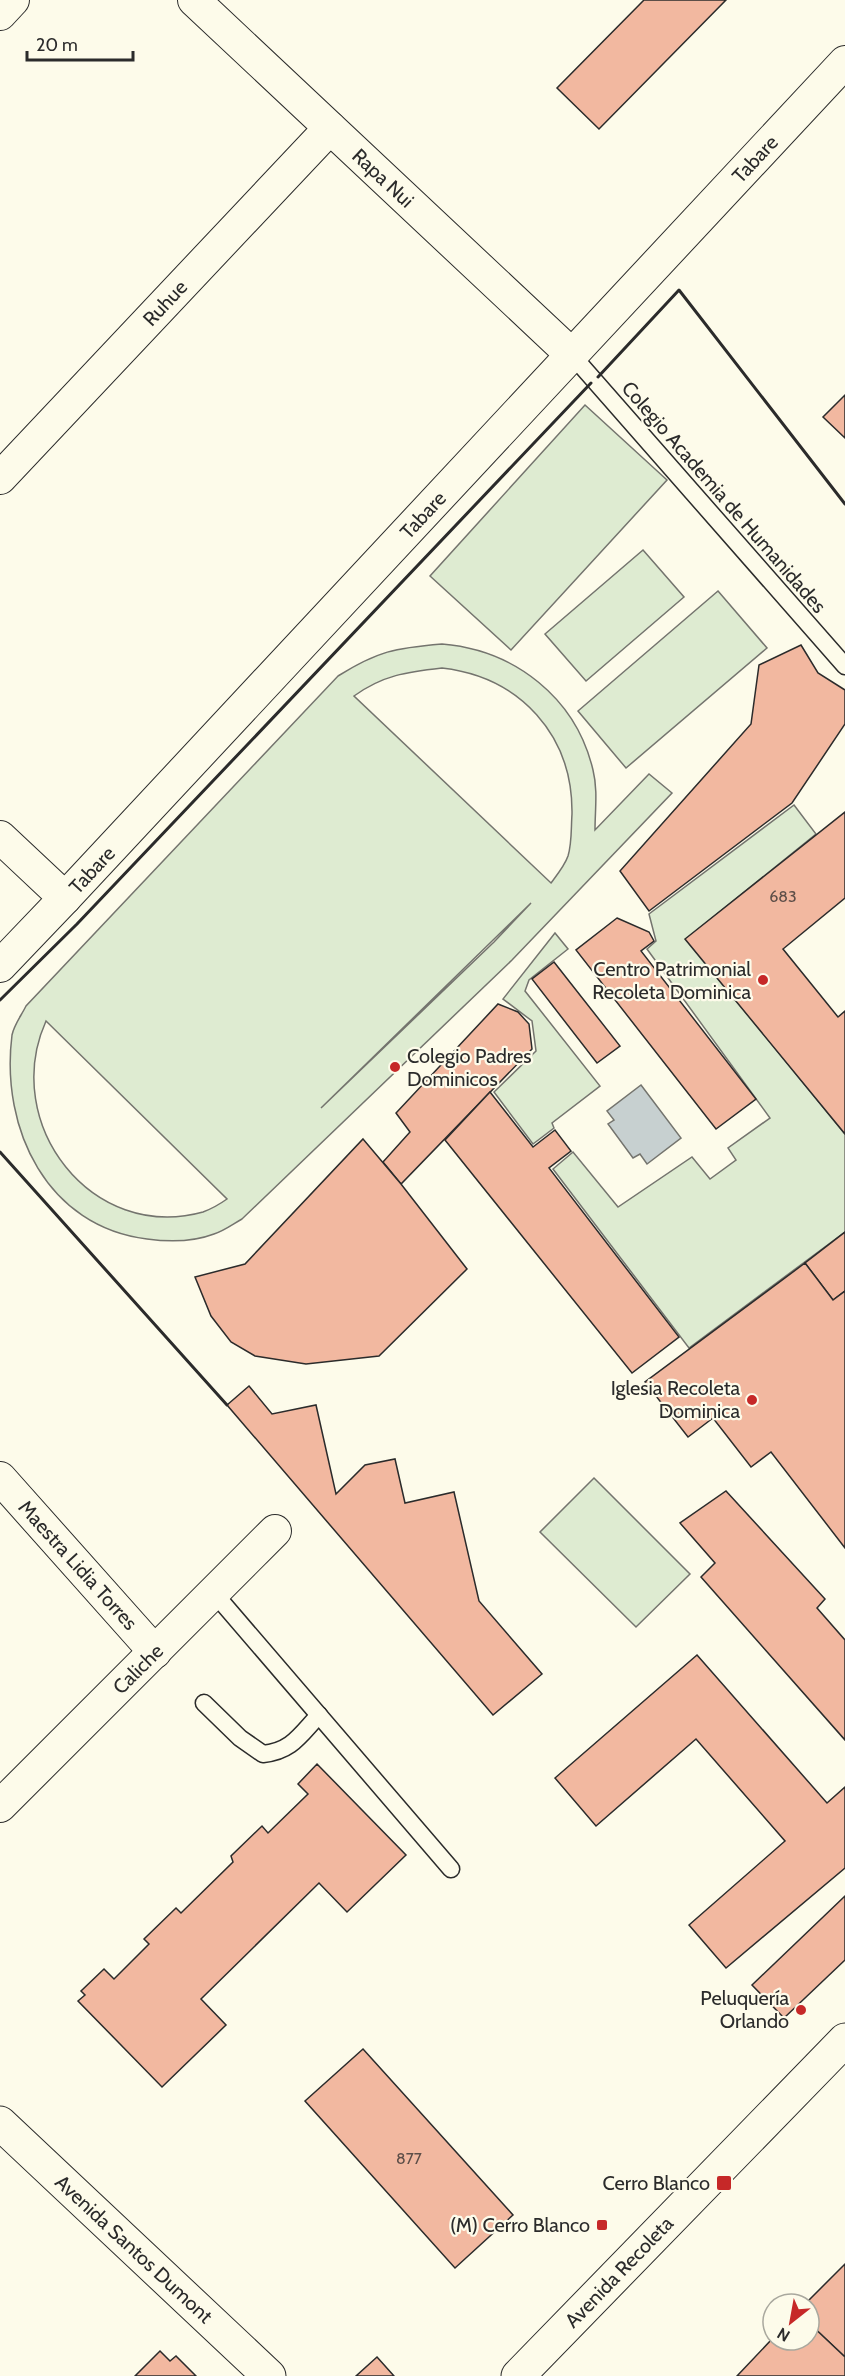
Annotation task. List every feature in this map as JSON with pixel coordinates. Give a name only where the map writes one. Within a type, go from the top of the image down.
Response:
[{"type":"main road","name":"Avenida Recoleta","points":[[518,2376],[845,2040]]},
{"type":"main road","name":"Avenida Santos Dumont","points":[[0,2123],[269,2376]]},
{"type":"street","points":[[0,14],[13,0]]},
{"type":"street","name":"Rapa Nui","points":[[194,0],[572,356]]},
{"type":"street","name":"Tabare","points":[[0,966],[845,63]]},
{"type":"street","name":"Ruhue","points":[[0,478],[330,128]]},
{"type":"street","points":[[0,837],[65,898]]},
{"type":"street","name":"Maestra Lidia Torres","points":[[0,1478],[155,1652]]},
{"type":"street","name":"Caliche","points":[[0,1806],[275,1531]]},
{"type":"lane","name":"Colegio Academia de Humanidades","points":[[572,356],[845,666]]},
{"type":"lane","points":[[214,1593],[451,1869]]},
{"type":"lane","points":[[204,1702],[240,1738],[262,1754],[280,1752],[294,1742],[319,1715]]},
{"type":"green space","points":[[585,405],[667,480],[511,650],[430,576]]},
{"type":"green space","points":[[643,550],[684,597],[586,681],[545,634]]},
{"type":"green space","points":[[718,591],[767,648],[626,768],[578,711]]},
{"type":"green space","points":[[442,644],[469,648],[494,656],[539,682],[557,700],[585,744],[593,770],[596,792],[595,830],[649,774],[672,793],[512,960],[242,1219],[206,1237],[172,1241],[147,1239],[112,1231],[82,1215],[58,1194],[38,1168],[23,1138],[14,1105],[10,1071],[12,1035],[26,1006],[338,676],[387,652]],"holes":[[[442,668],[470,674],[518,697],[537,715],[552,735],[563,759],[570,785],[572,814],[568,856],[551,883],[354,696],[385,679]],[[531,903],[494,942],[321,1108]],[[46,1021],[227,1199],[203,1212],[162,1217],[125,1210],[92,1192],[66,1167],[46,1135],[36,1099],[35,1060]]]},
{"type":"green space","points":[[794,805],[816,834],[686,939],[845,1134],[845,1232],[689,1348],[553,1169],[573,1152],[618,1207],[692,1157],[710,1179],[736,1160],[728,1148],[770,1118],[647,949],[656,941],[649,914]]},
{"type":"green space","points":[[555,933],[568,949],[529,980],[525,991],[600,1086],[552,1123],[554,1128],[533,1144],[494,1092],[536,1051],[532,1021],[503,999]]},
{"type":"green space","points":[[594,1478],[690,1574],[636,1627],[540,1532]]},
{"type":"shaded area","points":[[641,1085],[681,1138],[647,1164],[640,1154],[633,1158],[608,1124],[614,1120],[607,1111]]},
{"type":"building","points":[[644,0],[726,0],[599,129],[557,88]]},
{"type":"building","points":[[845,395],[845,438],[823,417]]},
{"type":"building","points":[[801,645],[818,673],[845,690],[845,724],[792,803],[649,911],[620,871],[751,724],[759,665]]},
{"type":"building","name":"Centro Patrimonial Recoleta Dominica","points":[[845,812],[845,898],[783,949],[838,1017],[845,1011],[845,1134],[685,939]]},
{"type":"building","points":[[617,918],[649,932],[654,941],[641,951],[756,1099],[716,1129],[576,950]]},
{"type":"building","points":[[554,962],[620,1046],[597,1063],[532,979]]},
{"type":"building","points":[[498,1004],[518,1012],[529,1024],[532,1049],[401,1184],[383,1162],[410,1132],[396,1113]]},
{"type":"building","points":[[490,1092],[533,1147],[555,1130],[571,1151],[549,1168],[679,1337],[632,1373],[445,1140]]},
{"type":"building","points":[[363,1139],[467,1269],[379,1356],[306,1364],[255,1356],[231,1342],[211,1316],[195,1277],[245,1264]]},
{"type":"building","points":[[845,1232],[845,1291],[833,1300],[805,1263]]},
{"type":"building","name":"Iglesia Recoleta Dominica","points":[[805,1263],[833,1300],[845,1291],[845,1548],[771,1452],[751,1467],[713,1418],[688,1437],[645,1382]]},
{"type":"building","points":[[249,1386],[272,1414],[316,1405],[336,1494],[365,1465],[395,1459],[405,1503],[454,1492],[479,1601],[542,1674],[493,1715],[227,1405]]},
{"type":"building","points":[[726,1491],[825,1599],[817,1608],[845,1640],[845,1740],[701,1577],[715,1563],[680,1523]]},
{"type":"building","points":[[697,1655],[827,1803],[845,1787],[845,1868],[726,1968],[689,1925],[785,1841],[696,1739],[596,1826],[555,1778]]},
{"type":"building","points":[[317,1764],[406,1855],[347,1912],[319,1883],[201,1999],[226,2025],[162,2087],[78,2001],[85,1995],[81,1991],[104,1969],[114,1979],[149,1944],[144,1939],[176,1908],[181,1913],[233,1862],[231,1856],[262,1826],[268,1833],[308,1794],[298,1784]]},
{"type":"building","points":[[845,1896],[845,1960],[784,2018],[752,1985]]},
{"type":"building","points":[[363,2049],[513,2215],[455,2268],[305,2101]]},
{"type":"building","points":[[845,2264],[845,2357],[821,2334],[821,2292],[817,2292]]},
{"type":"building","points":[[821,2334],[845,2357],[845,2376],[737,2376],[761,2351],[821,2352]]},
{"type":"building","points":[[160,2351],[170,2361],[176,2356],[196,2376],[135,2376]]},
{"type":"building","points":[[377,2357],[394,2376],[356,2376]]},
{"type":"wall","points":[[598,377],[679,290],[845,504]]},
{"type":"wall","points":[[0,1000],[77,924],[591,383]]},
{"type":"wall","points":[[0,1152],[227,1405]]},
{"type":"place","name":"Centro Patrimonial Recoleta Dominica","points":[[763,980]]},
{"type":"place","name":"Colegio Padres Dominicos","points":[[395,1067]]},
{"type":"place","name":"Iglesia Recoleta Dominica","points":[[752,1400]]},
{"type":"place","name":"Peluquería Orlando","points":[[801,2010]]},
{"type":"place","name":"Cerro Blanco","points":[[724,2183]]},
{"type":"place","name":"(M) Cerro Blanco","points":[[602,2225]]}]
